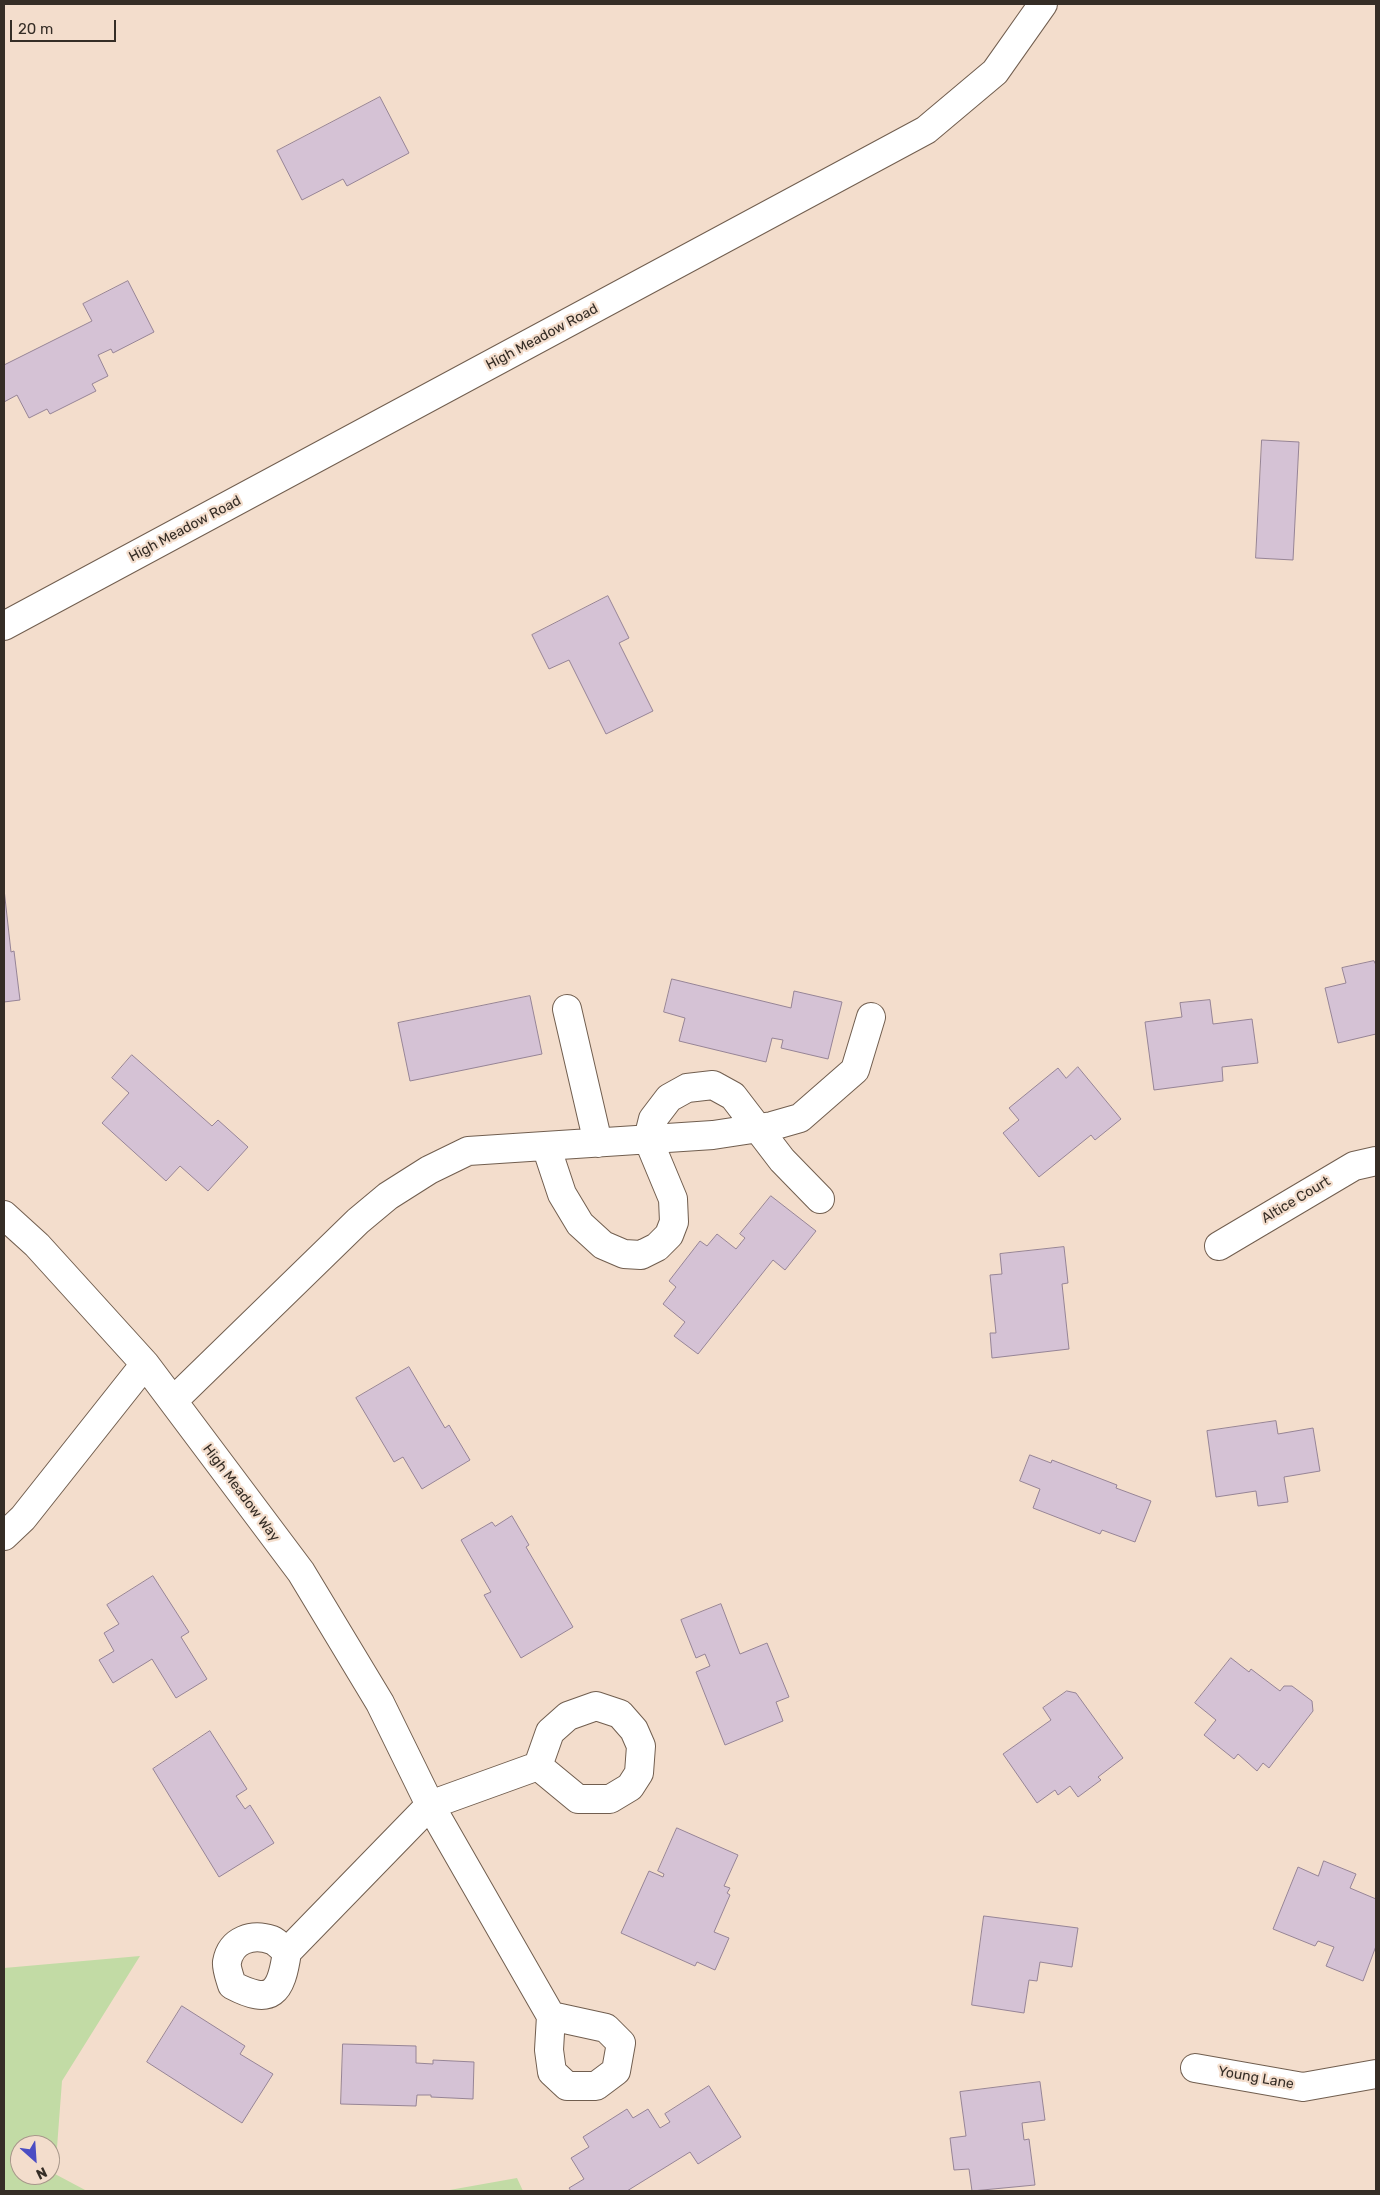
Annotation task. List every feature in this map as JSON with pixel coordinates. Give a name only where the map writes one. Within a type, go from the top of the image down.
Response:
[{"type":"street","name":"High Meadow Road","points":[[4,626],[926,130],[995,72],[1043,4]]},
{"type":"street","points":[[567,1009],[598,1143]]},
{"type":"street","points":[[173,1401],[358,1221],[388,1196],[429,1170],[468,1151],[713,1135],[758,1128],[800,1118],[855,1070],[871,1018]]},
{"type":"street","points":[[546,1146],[562,1194],[580,1224],[603,1246],[624,1254],[642,1255],[657,1247],[669,1235],[674,1222],[673,1199],[648,1139],[653,1119],[669,1098],[687,1088],[713,1085],[733,1096],[782,1160],[820,1199]]},
{"type":"street","name":"Altice Court","points":[[1219,1246],[1354,1166],[1376,1161]]},
{"type":"street","name":"High Meadow Way","points":[[4,1215],[36,1245],[145,1364],[301,1572],[380,1703],[430,1805],[551,2016]]},
{"type":"street","points":[[4,1536],[23,1518],[145,1364]]},
{"type":"street","points":[[287,1952],[430,1805],[538,1766]]},
{"type":"street","name":"Young Lane","points":[[1195,2068],[1302,2087],[1376,2074]]},
{"type":"green space","points":[[140,1956],[62,2081],[58,2135],[10,2135],[10,2185],[60,2185],[60,2177],[87,2191],[4,2191],[4,1968]]},
{"type":"green space","points":[[517,2178],[523,2191],[444,2191]]},
{"type":"building","points":[[380,97],[409,153],[347,186],[343,179],[302,200],[277,151]]},
{"type":"building","points":[[128,281],[154,332],[113,353],[111,349],[98,355],[108,376],[92,384],[96,391],[50,414],[47,409],[29,418],[17,395],[4,402],[4,365],[92,321],[83,304]]},
{"type":"building","points":[[1262,440],[1299,442],[1293,560],[1256,558]]},
{"type":"building","points":[[608,596],[629,638],[619,643],[653,711],[606,734],[569,660],[549,669],[532,635]]},
{"type":"building","points":[[4,889],[11,952],[14,951],[20,1000],[4,1002]]},
{"type":"building","points":[[1374,961],[1376,965],[1376,1034],[1338,1043],[1325,988],[1346,983],[1342,968]]},
{"type":"building","points":[[672,979],[791,1008],[794,991],[842,1002],[828,1059],[781,1048],[783,1040],[772,1038],[766,1062],[679,1041],[685,1018],[664,1012]]},
{"type":"building","points":[[530,996],[542,1054],[410,1081],[398,1023]]},
{"type":"building","points":[[1210,1000],[1213,1024],[1252,1019],[1258,1063],[1222,1067],[1223,1081],[1154,1090],[1145,1022],[1182,1017],[1180,1003]]},
{"type":"building","points":[[132,1055],[212,1126],[218,1120],[248,1147],[208,1191],[180,1166],[166,1181],[102,1123],[129,1093],[112,1078]]},
{"type":"building","points":[[1078,1067],[1121,1119],[1095,1140],[1091,1135],[1039,1177],[1003,1133],[1019,1120],[1009,1108],[1058,1068],[1066,1078]]},
{"type":"building","points":[[771,1196],[816,1231],[785,1270],[773,1260],[698,1354],[674,1336],[685,1322],[663,1304],[676,1287],[669,1281],[700,1241],[707,1246],[717,1234],[736,1249],[745,1238],[740,1234]]},
{"type":"building","points":[[1064,1247],[1068,1283],[1062,1284],[1069,1349],[992,1358],[990,1333],[996,1333],[990,1275],[1002,1274],[1000,1254]]},
{"type":"building","points":[[409,1367],[445,1428],[449,1425],[470,1460],[422,1489],[403,1457],[394,1462],[356,1398]]},
{"type":"building","points":[[1276,1421],[1278,1434],[1313,1428],[1320,1471],[1284,1477],[1288,1502],[1258,1506],[1256,1491],[1216,1497],[1207,1431]]},
{"type":"building","points":[[1030,1455],[1051,1463],[1052,1460],[1117,1485],[1116,1488],[1151,1501],[1135,1542],[1102,1530],[1100,1534],[1033,1508],[1040,1489],[1020,1481]]},
{"type":"building","points":[[512,1516],[529,1545],[526,1547],[573,1627],[521,1658],[484,1595],[491,1592],[461,1540],[492,1522],[495,1526]]},
{"type":"building","points":[[153,1576],[189,1632],[181,1637],[207,1679],[176,1698],[152,1659],[113,1683],[99,1660],[114,1651],[104,1633],[119,1624],[107,1605]]},
{"type":"building","points":[[721,1604],[740,1654],[767,1643],[789,1697],[776,1702],[783,1721],[725,1745],[696,1672],[710,1666],[705,1654],[696,1658],[681,1620]]},
{"type":"building","points":[[1231,1658],[1249,1672],[1251,1669],[1280,1691],[1284,1686],[1292,1686],[1312,1701],[1313,1711],[1269,1768],[1263,1763],[1257,1771],[1238,1754],[1234,1759],[1204,1735],[1216,1720],[1195,1703]]},
{"type":"building","points":[[1067,1691],[1076,1693],[1123,1758],[1098,1777],[1101,1780],[1078,1797],[1070,1786],[1058,1795],[1055,1790],[1037,1803],[1003,1754],[1051,1720],[1043,1708]]},
{"type":"building","points":[[210,1731],[247,1789],[236,1796],[245,1809],[250,1805],[274,1843],[219,1877],[153,1769]]},
{"type":"building","points":[[677,1828],[738,1855],[724,1886],[730,1888],[727,1893],[730,1895],[714,1932],[729,1938],[715,1970],[697,1962],[695,1966],[621,1933],[649,1871],[663,1877],[664,1874],[658,1871]]},
{"type":"building","points":[[1324,1861],[1356,1874],[1350,1888],[1376,1899],[1376,1946],[1363,1981],[1326,1966],[1334,1947],[1318,1941],[1315,1946],[1273,1929],[1298,1867],[1318,1876]]},
{"type":"building","points":[[984,1916],[1078,1928],[1072,1967],[1040,1962],[1037,1981],[1029,1980],[1024,2013],[972,2005]]},
{"type":"building","points":[[182,2006],[245,2046],[240,2054],[273,2074],[242,2123],[147,2062]]},
{"type":"building","points":[[343,2044],[416,2046],[416,2063],[433,2064],[433,2060],[474,2062],[473,2099],[417,2095],[416,2106],[341,2104]]},
{"type":"building","points":[[1040,2082],[1045,2120],[1022,2123],[1024,2140],[1029,2139],[1035,2185],[972,2191],[969,2169],[954,2170],[950,2138],[966,2136],[960,2092]]},
{"type":"building","points":[[709,2086],[741,2137],[698,2164],[690,2152],[627,2191],[571,2191],[569,2188],[584,2179],[571,2158],[589,2147],[583,2137],[627,2109],[633,2118],[648,2109],[660,2128],[670,2122],[665,2114]]}]
